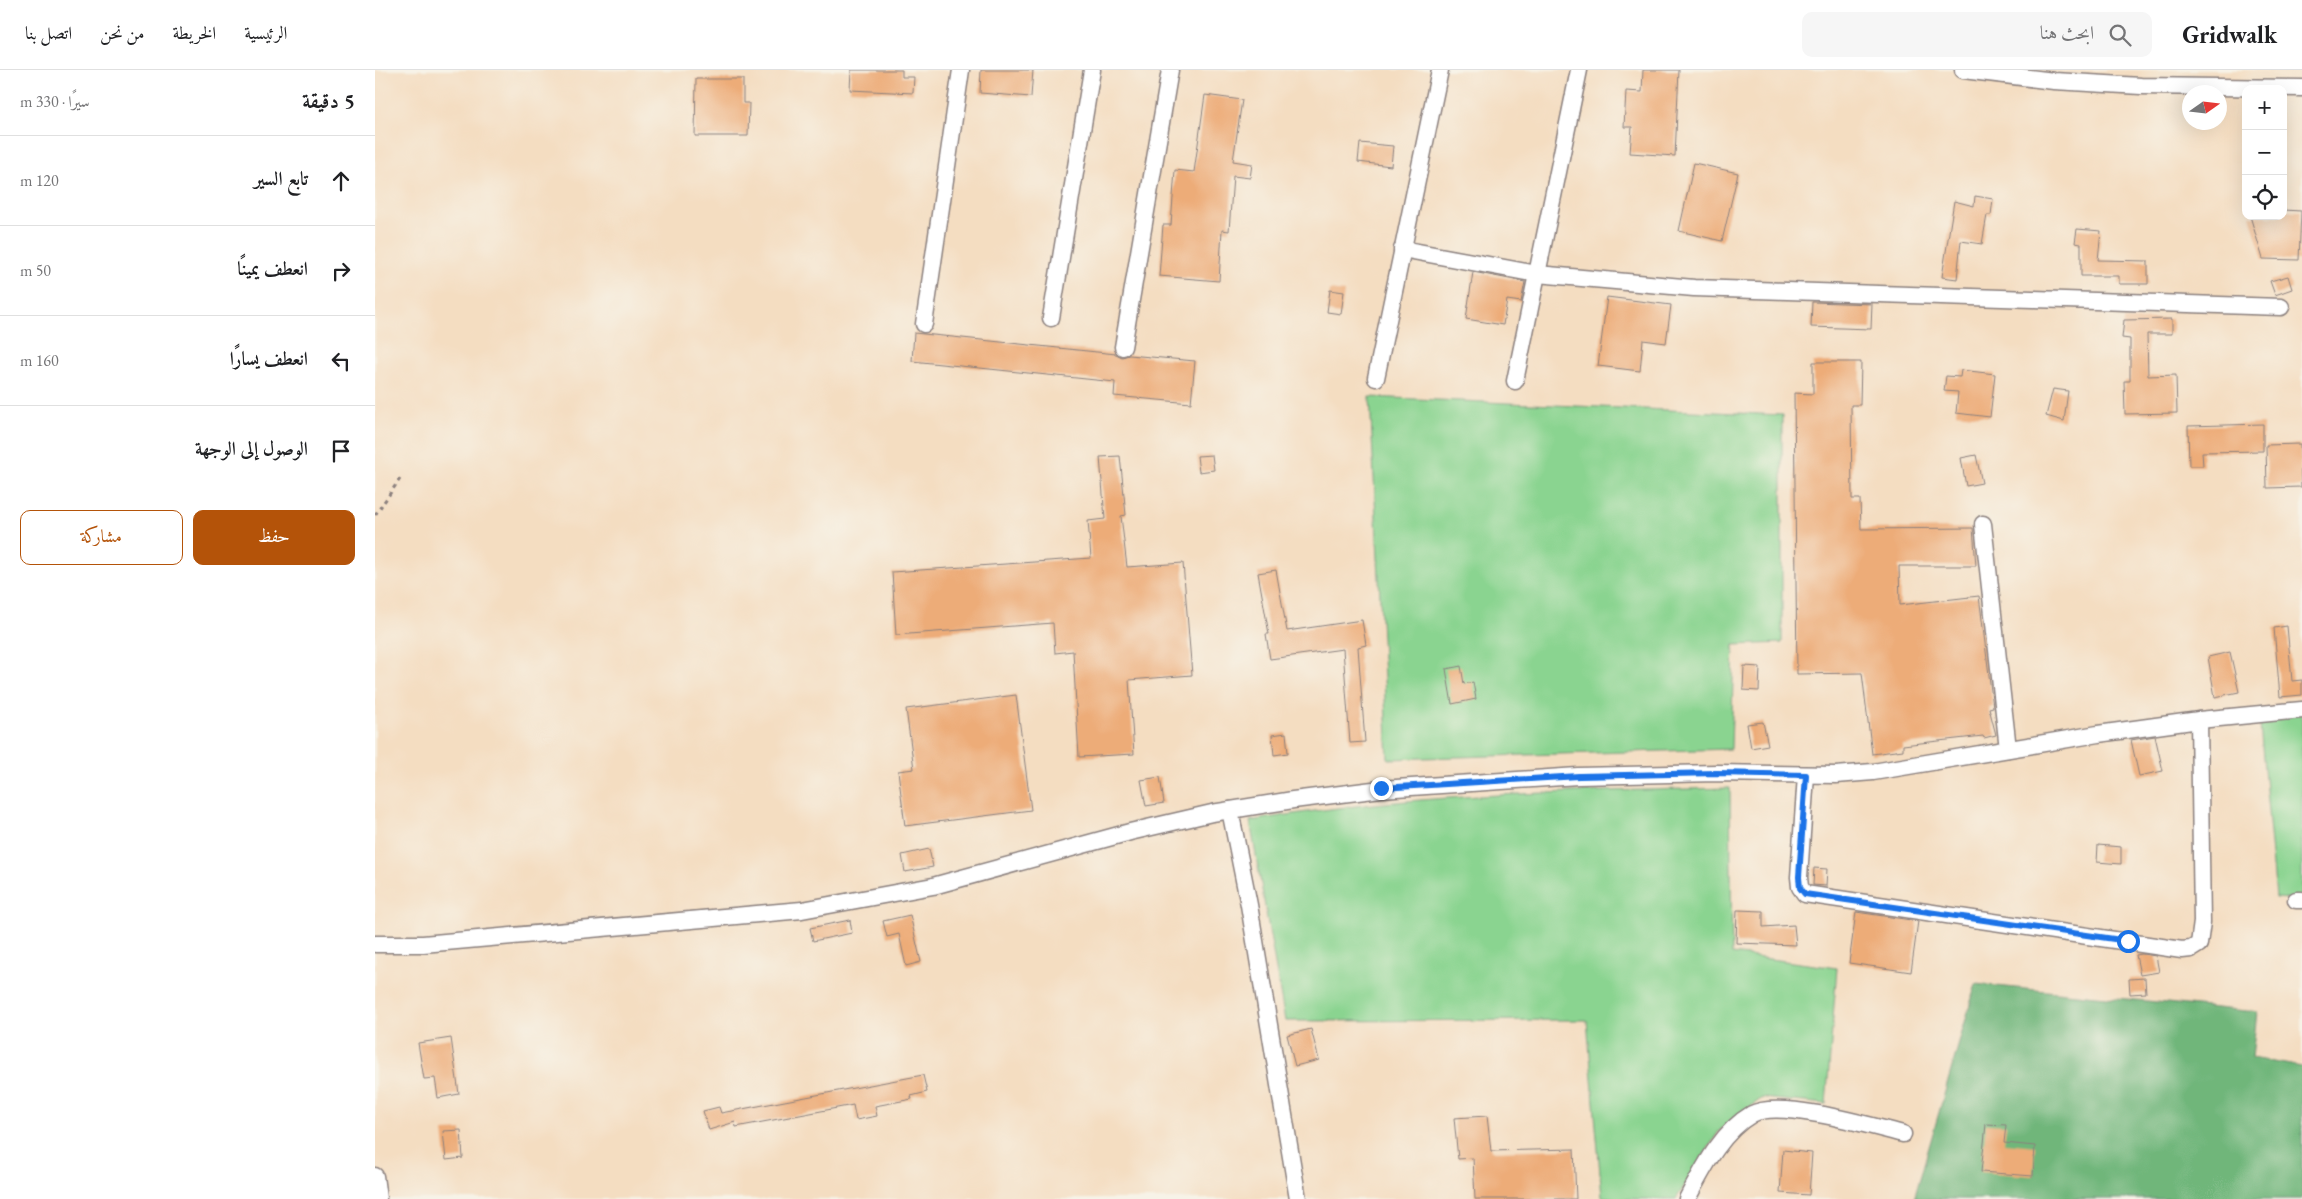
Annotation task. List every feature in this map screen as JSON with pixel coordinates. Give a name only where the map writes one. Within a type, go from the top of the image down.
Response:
[{"type":"street","points":[[924,324],[961,70]]},
{"type":"street","points":[[1051,318],[1092,70]]},
{"type":"street","points":[[1123,347],[1170,70]]},
{"type":"street","points":[[1376,378],[1440,70]]},
{"type":"street","points":[[1515,381],[1579,70]]},
{"type":"street","points":[[1963,70],[2053,81],[2141,86],[2302,88]]},
{"type":"street","points":[[1402,249],[1537,274],[1694,288],[2281,307]]},
{"type":"street","points":[[1983,524],[2009,749]]},
{"type":"street","points":[[375,944],[423,944],[802,910],[933,886],[1130,832],[1230,810],[1381,788],[1579,776],[1717,773],[1806,775],[1873,772],[2199,720],[2302,710]]},
{"type":"street","points":[[1806,775],[1799,877],[1800,888],[1805,894],[2183,950],[2191,949],[2199,944],[2201,937],[2202,849],[2199,720]]},
{"type":"street","points":[[1230,810],[1249,904],[1298,1199]]},
{"type":"street","points":[[1687,1199],[1710,1157],[1732,1132],[1752,1114],[1767,1109],[1835,1118],[1903,1134]]},
{"type":"street","points":[[375,1176],[378,1199]]},
{"type":"path","points":[[375,515],[401,479]]},
{"type":"green space","points":[[1370,397],[1782,415],[1782,643],[1734,645],[1731,749],[1388,759]]},
{"type":"green space","points":[[2302,710],[2302,900],[2276,898],[2259,714]]},
{"type":"green space","points":[[1730,788],[1732,954],[1837,968],[1826,1104],[1762,1098],[1719,1131],[1676,1199],[1602,1197],[1587,1020],[1285,1021],[1250,821],[1309,812],[1429,799],[1549,793]]},
{"type":"green space","points":[[1976,984],[2257,1012],[2252,1058],[2302,1067],[2302,1199],[1914,1199]]},
{"type":"building","points":[[851,70],[902,70],[902,77],[914,77],[913,93],[850,90]]},
{"type":"building","points":[[981,70],[1033,70],[1031,97],[980,93]]},
{"type":"building","points":[[1643,70],[1679,70],[1675,156],[1630,153],[1632,127],[1624,127],[1626,91],[1642,92]]},
{"type":"building","points":[[696,79],[743,79],[743,103],[749,103],[748,136],[695,136]]},
{"type":"building","points":[[1205,95],[1242,100],[1233,161],[1252,164],[1250,178],[1233,176],[1229,231],[1222,230],[1219,281],[1159,276],[1163,225],[1171,225],[1175,170],[1194,172]]},
{"type":"building","points":[[1360,143],[1393,146],[1391,166],[1358,162]]},
{"type":"building","points":[[1694,163],[1738,173],[1722,241],[1679,231]]},
{"type":"building","points":[[1975,196],[1993,199],[1991,215],[1987,215],[1982,244],[1961,241],[1957,279],[1942,277],[1954,201],[1974,206]]},
{"type":"building","points":[[2287,210],[2301,211],[2299,260],[2263,259],[2251,220],[2287,220]]},
{"type":"building","points":[[2077,229],[2101,231],[2098,260],[2148,261],[2148,284],[2119,284],[2119,276],[2081,276],[2081,244],[2075,243]]},
{"type":"building","points":[[1473,272],[1525,282],[1521,302],[1507,300],[1503,325],[1466,319]]},
{"type":"building","points":[[2288,276],[2292,289],[2275,295],[2270,281]]},
{"type":"building","points":[[1330,290],[1344,292],[1341,314],[1327,312]]},
{"type":"building","points":[[1607,297],[1671,305],[1666,343],[1643,340],[1640,371],[1598,366]]},
{"type":"building","points":[[1812,302],[1872,304],[1871,329],[1811,327]]},
{"type":"building","points":[[2172,319],[2172,334],[2147,334],[2148,376],[2176,375],[2177,413],[2125,414],[2124,381],[2130,381],[2130,339],[2122,338],[2124,320]]},
{"type":"building","points":[[914,333],[1116,354],[1122,357],[1129,355],[1195,361],[1191,403],[1114,396],[1115,382],[912,361]]},
{"type":"building","points":[[1813,362],[1861,362],[1860,405],[1851,405],[1852,499],[1860,499],[1861,529],[1973,528],[1976,566],[1899,566],[1900,605],[1979,596],[1993,707],[1989,708],[1996,735],[1984,738],[1983,736],[1903,745],[1903,750],[1872,754],[1862,673],[1797,674],[1794,393],[1813,394]]},
{"type":"building","points":[[1961,370],[1995,374],[1990,417],[1956,413],[1958,392],[1944,391],[1946,376],[1960,377]]},
{"type":"building","points":[[2053,389],[2068,391],[2064,421],[2046,416]]},
{"type":"building","points":[[2263,424],[2263,451],[2202,452],[2203,466],[2189,466],[2188,426]]},
{"type":"building","points":[[2300,444],[2301,487],[2267,488],[2266,445]]},
{"type":"building","points":[[1212,455],[1214,470],[1199,472],[1197,456]]},
{"type":"building","points":[[1976,455],[1982,483],[1966,486],[1961,458]]},
{"type":"building","points":[[1120,456],[1126,515],[1121,516],[1127,567],[1183,563],[1192,675],[1129,680],[1134,754],[1079,757],[1073,651],[1055,653],[1053,623],[896,635],[892,572],[1091,558],[1088,521],[1105,519],[1100,457]]},
{"type":"building","points":[[1276,570],[1287,631],[1362,620],[1366,645],[1358,647],[1365,742],[1350,743],[1343,649],[1270,659],[1266,634],[1269,634],[1258,573]]},
{"type":"building","points":[[2287,626],[2292,681],[2302,680],[2302,695],[2280,697],[2274,628]]},
{"type":"building","points":[[2230,652],[2239,692],[2215,697],[2208,657]]},
{"type":"building","points":[[1461,666],[1464,684],[1473,682],[1476,699],[1452,704],[1446,669]]},
{"type":"building","points":[[1744,666],[1760,667],[1759,691],[1743,690]]},
{"type":"building","points":[[1016,695],[1031,810],[905,826],[898,771],[914,769],[906,709]]},
{"type":"building","points":[[1763,722],[1768,745],[1751,748],[1747,724]]},
{"type":"building","points":[[1286,733],[1288,753],[1274,755],[1272,735]]},
{"type":"building","points":[[2155,736],[2163,771],[2139,776],[2131,740]]},
{"type":"building","points":[[1160,777],[1164,803],[1146,806],[1141,780]]},
{"type":"building","points":[[2098,845],[2121,847],[2121,864],[2097,862]]},
{"type":"building","points":[[929,849],[933,867],[905,872],[902,855]]},
{"type":"building","points":[[1814,868],[1827,869],[1826,886],[1813,885]]},
{"type":"building","points":[[1737,910],[1763,911],[1763,927],[1794,925],[1796,945],[1736,943]]},
{"type":"building","points":[[1856,912],[1918,921],[1911,972],[1849,963]]},
{"type":"building","points":[[910,915],[921,962],[906,966],[899,934],[887,937],[883,921]]},
{"type":"building","points":[[850,920],[852,933],[813,941],[810,928]]},
{"type":"building","points":[[2136,955],[2156,956],[2159,972],[2140,975]]},
{"type":"building","points":[[2145,978],[2146,993],[2130,994],[2129,979]]},
{"type":"building","points":[[1311,1029],[1319,1060],[1295,1066],[1287,1035]]},
{"type":"building","points":[[451,1038],[459,1094],[438,1098],[435,1078],[424,1079],[418,1043]]},
{"type":"building","points":[[923,1075],[927,1092],[911,1096],[912,1099],[875,1106],[877,1116],[856,1120],[853,1105],[736,1127],[735,1122],[709,1130],[703,1111],[719,1107],[721,1113]]},
{"type":"building","points":[[1487,1116],[1491,1151],[1574,1149],[1576,1199],[1475,1199],[1473,1158],[1458,1159],[1454,1118]]},
{"type":"building","points":[[1986,1124],[2006,1125],[2004,1143],[2035,1146],[2033,1176],[1981,1172]]},
{"type":"building","points":[[461,1130],[463,1158],[446,1160],[443,1131]]},
{"type":"building","points":[[1783,1150],[1812,1153],[1809,1195],[1780,1193]]},
{"type":"route","points":[[1381,788],[1579,776],[1717,773],[1806,775],[1801,824],[1799,877],[1800,888],[1805,894],[2128,941]]}]
